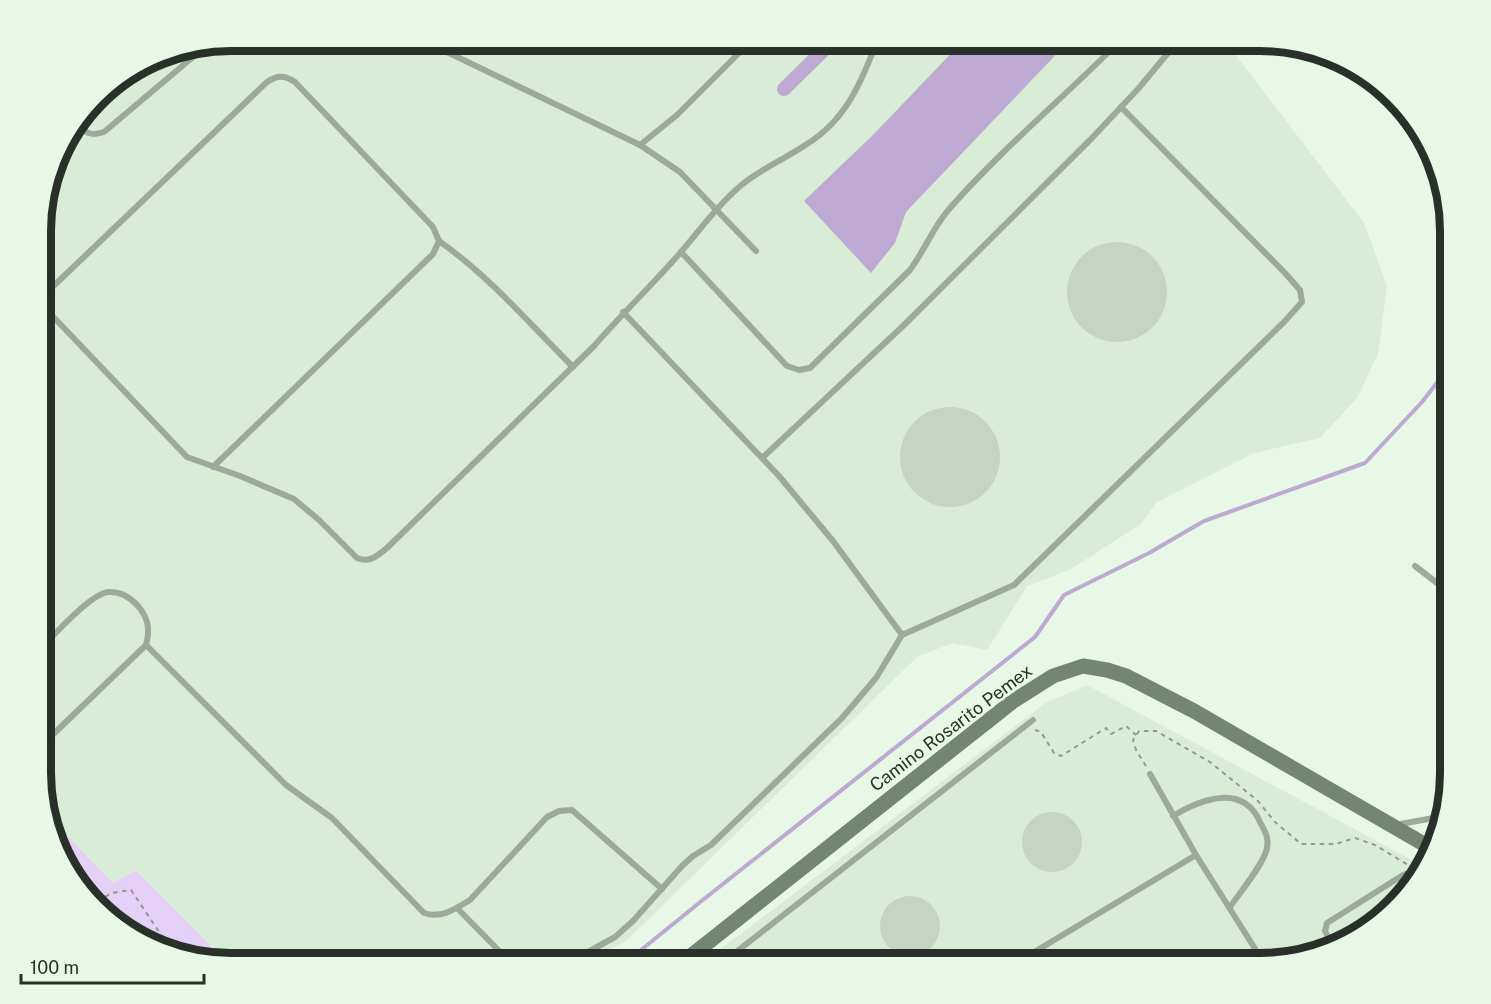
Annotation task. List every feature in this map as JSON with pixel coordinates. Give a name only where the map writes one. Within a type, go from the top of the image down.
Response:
[{"type":"street","name":"Camino Rosarito Pemex","points":[[695,953],[1012,702],[1053,676],[1083,666],[1126,676],[1194,711],[1425,844]]},
{"type":"lane","points":[[447,51],[640,145],[680,172],[756,251]]},
{"type":"lane","points":[[640,145],[677,115],[740,51]]},
{"type":"lane","points":[[51,314],[188,457],[294,499],[357,558],[364,561],[370,560],[387,548],[573,367],[681,252],[716,209],[751,178],[811,142],[836,118],[862,81],[873,51]]},
{"type":"lane","points":[[681,252],[787,366],[799,370],[810,368],[910,270],[941,219],[970,185],[1109,51]]},
{"type":"lane","points":[[762,458],[903,326],[1121,107],[1169,51]]},
{"type":"lane","points":[[82,130],[95,135],[104,132],[194,55]]},
{"type":"lane","points":[[51,288],[267,82],[281,76],[295,82],[433,227],[439,241],[459,255],[492,285],[573,367]]},
{"type":"lane","points":[[586,953],[615,937],[633,921],[687,861],[711,845],[842,718],[876,678],[902,634],[1004,591],[1022,578],[1302,302],[1299,290],[1285,273],[1121,107]]},
{"type":"lane","points":[[213,467],[433,254],[439,241]]},
{"type":"lane","points":[[624,312],[762,458],[833,542],[902,634]]},
{"type":"lane","points":[[1415,566],[1440,585]]},
{"type":"lane","points":[[51,638],[96,596],[109,592],[130,597],[142,611],[150,629],[146,645],[51,736]]},
{"type":"lane","points":[[146,645],[286,785],[332,818],[424,913],[434,916],[457,908],[470,900],[547,817],[559,811],[572,810],[662,889]]},
{"type":"lane","points":[[735,953],[1033,720]]},
{"type":"lane","points":[[1150,774],[1196,855],[1258,953]]},
{"type":"lane","points":[[1173,816],[1193,804],[1216,798],[1240,800],[1251,806],[1258,817],[1268,838],[1267,851],[1230,907]]},
{"type":"lane","points":[[1391,826],[1434,818]]},
{"type":"lane","points":[[1034,953],[1196,855]]},
{"type":"lane","points":[[1329,939],[1324,931],[1328,923],[1403,875],[1410,873]]},
{"type":"lane","points":[[457,908],[501,953]]},
{"type":"path","points":[[1024,727],[1041,732],[1054,753],[1061,756],[1106,728],[1111,734],[1126,726],[1136,735]]},
{"type":"path","points":[[1150,774],[1133,740],[1139,731],[1156,731],[1210,762],[1258,801],[1275,822],[1301,844],[1336,844],[1355,838],[1375,845],[1409,866],[1410,873]]},
{"type":"path","points":[[103,899],[111,893],[131,890],[164,939]]},
{"type":"shaded area","points":[[231,51],[1235,51],[1364,223],[1387,286],[1378,354],[1357,398],[1320,438],[1254,453],[1157,502],[1141,524],[1071,569],[1027,586],[987,650],[952,643],[917,657],[628,939],[605,953],[218,952],[136,870],[113,883],[60,829],[54,808],[51,773],[51,231],[57,185],[75,141],[88,122],[112,96],[141,75],[162,65],[196,54]]},
{"type":"shaded area","points":[[953,51],[1059,51],[906,212],[895,243],[871,273],[804,201],[873,135]]},
{"type":"shaded area","points":[[1087,685],[1416,862],[1403,882],[1369,916],[1329,939],[1295,950],[1271,953],[715,953],[1046,703]]},
{"type":"shaded area","points":[[60,829],[113,883],[136,870],[217,952],[196,950],[173,943],[131,923],[112,908],[88,882],[75,863]]},
{"type":"building","points":[[1117,242],[1136,245],[1153,256],[1164,273],[1167,292],[1164,311],[1153,328],[1136,339],[1117,342],[1098,339],[1081,328],[1070,311],[1067,292],[1070,273],[1081,256],[1098,245]]},
{"type":"building","points":[[940,407],[960,407],[986,421],[997,438],[1000,457],[997,476],[986,493],[960,507],[940,507],[922,499],[908,485],[900,467],[900,447],[908,429],[922,415]]},
{"type":"building","points":[[1046,812],[1058,812],[1069,817],[1077,825],[1082,842],[1080,854],[1069,867],[1058,872],[1046,872],[1035,867],[1027,859],[1022,848],[1022,836],[1027,825],[1035,817]]},
{"type":"building","points":[[904,896],[916,896],[927,901],[935,909],[940,920],[938,938],[924,953],[896,953],[885,943],[880,932],[880,920],[885,909],[893,901]]},
{"type":"waterway","points":[[784,89],[823,51]]},
{"type":"waterway","points":[[637,953],[1035,637],[1064,595],[1149,553],[1204,521],[1365,463],[1422,402],[1440,379]]}]
